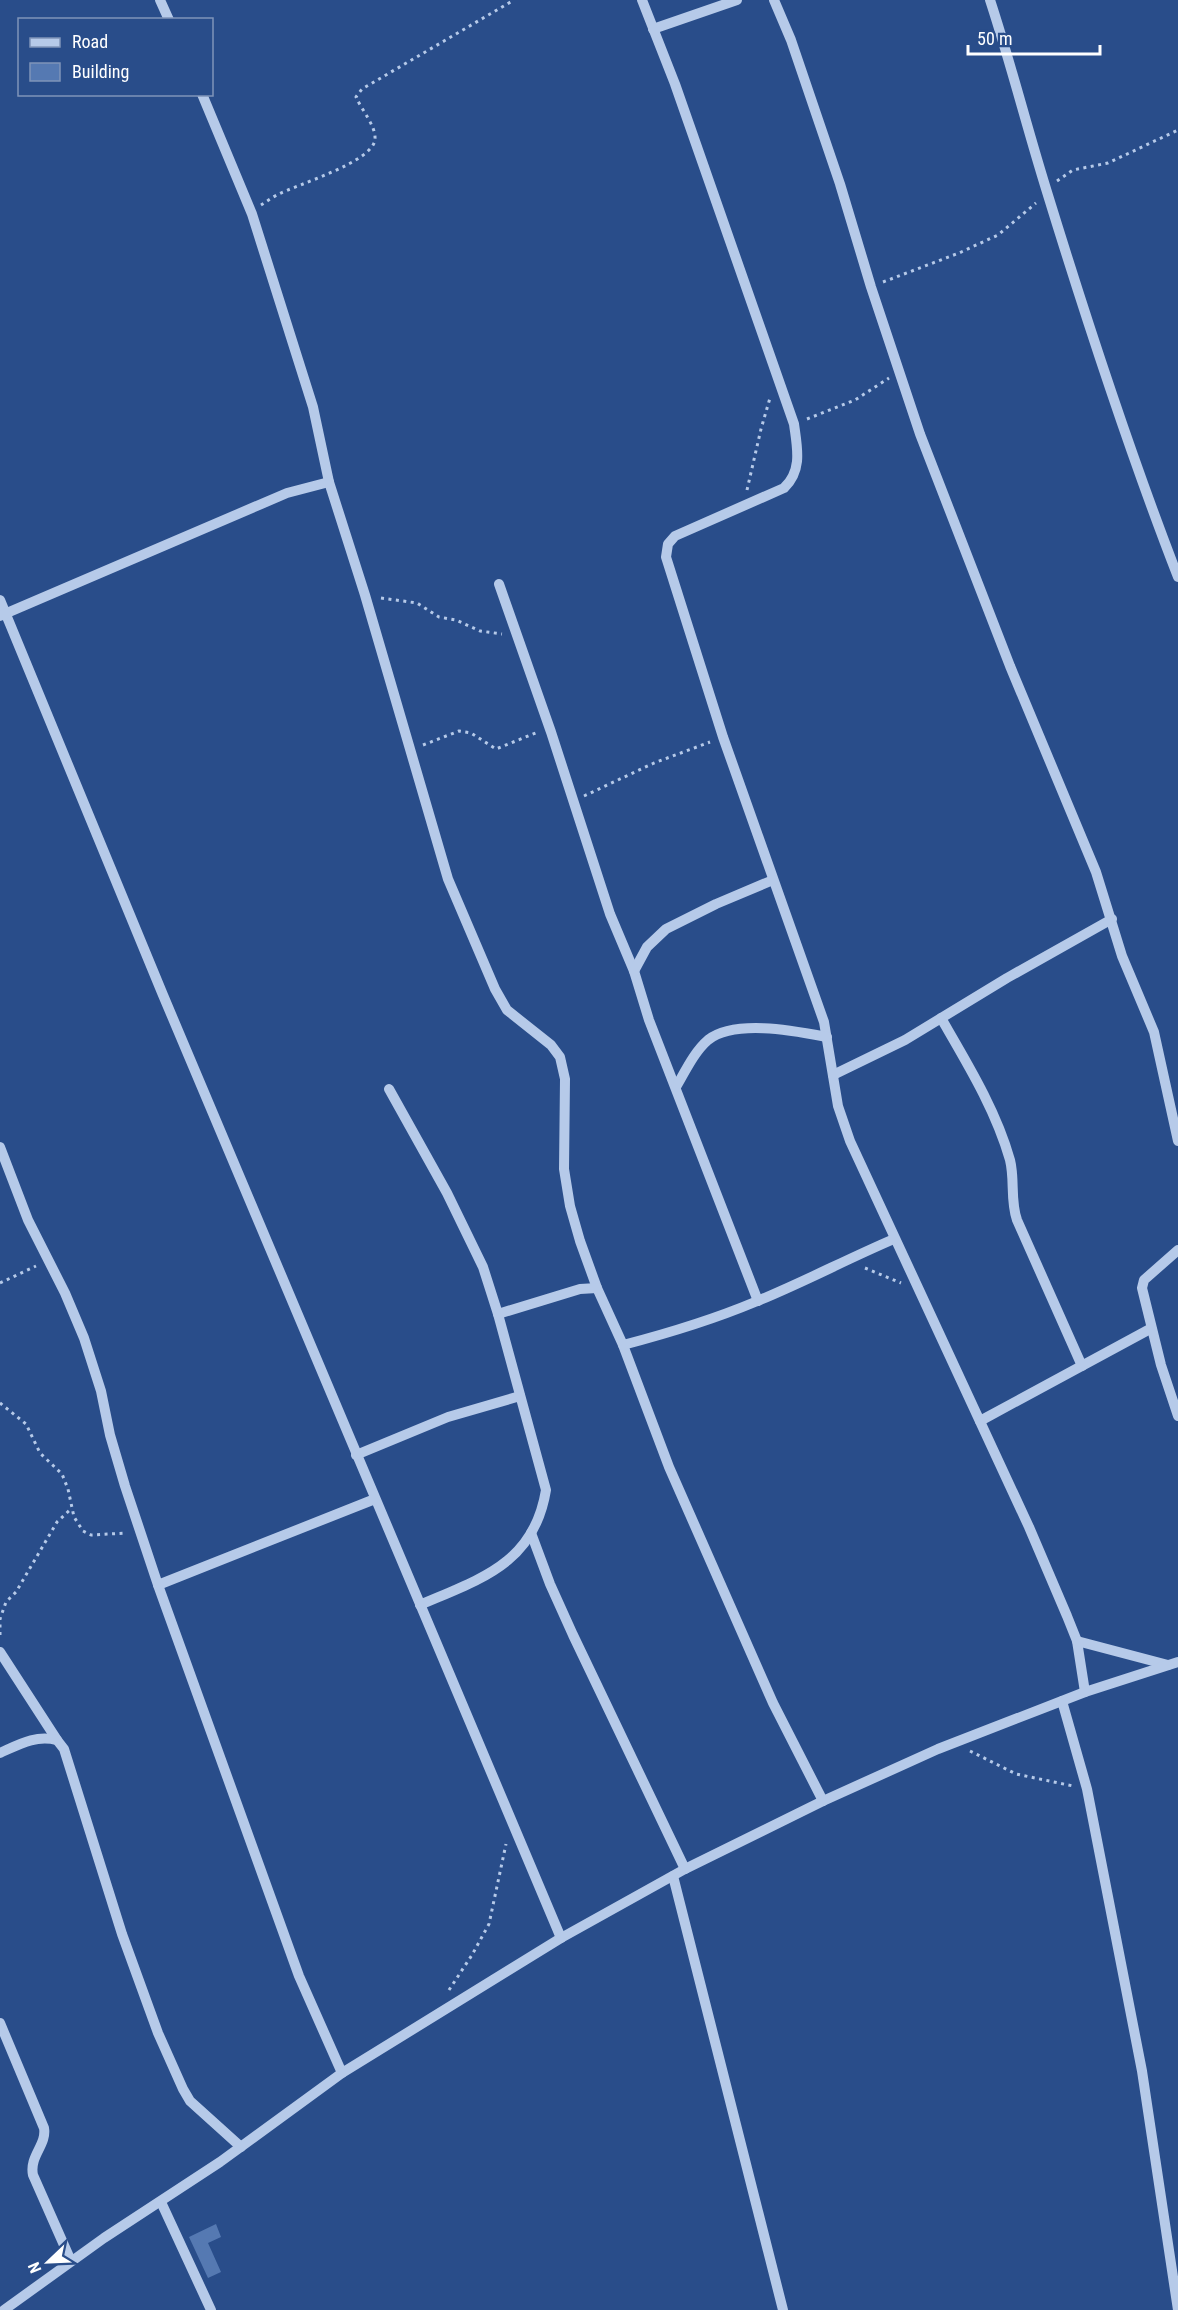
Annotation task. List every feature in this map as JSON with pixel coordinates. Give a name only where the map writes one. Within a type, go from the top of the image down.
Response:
[{"type":"street","points":[[160,0],[168,18]]},
{"type":"street","points":[[642,0],[675,84],[794,424],[798,453],[796,473],[784,488],[675,536],[668,544],[666,551],[723,736],[813,989],[827,1037],[838,1106],[850,1142],[1029,1527],[1077,1641],[1085,1692]]},
{"type":"street","points":[[653,29],[737,0]]},
{"type":"street","points":[[774,0],[791,40],[840,184],[871,287],[942,494],[1010,666],[1096,872],[1124,962],[1154,1032],[1178,1141]]},
{"type":"street","points":[[990,0],[1008,54],[1047,193],[1144,490],[1178,577]]},
{"type":"street","points":[[203,96],[252,214],[313,407],[329,482],[365,595],[448,879],[495,989],[507,1010],[551,1045],[560,1057],[565,1078],[564,1169],[570,1206],[597,1287],[623,1345],[669,1467],[751,1655],[823,1801]]},
{"type":"street","points":[[3,615],[287,493],[329,482]]},
{"type":"street","points":[[499,584],[551,732],[606,904],[634,971],[649,1020],[758,1301]]},
{"type":"street","points":[[0,600],[3,615],[561,1938]]},
{"type":"street","points":[[634,971],[646,947],[666,929],[716,904],[773,880]]},
{"type":"street","points":[[833,1075],[880,1053],[1112,919]]},
{"type":"street","points":[[941,1018],[972,1072],[1004,1144],[1010,1162],[1012,1208],[1082,1366]]},
{"type":"street","points":[[676,1087],[706,1042],[727,1031],[782,1030],[827,1037]]},
{"type":"street","points":[[389,1089],[462,1223],[483,1267],[546,1490],[543,1510],[531,1533],[513,1558],[490,1574],[420,1605]]},
{"type":"street","points":[[0,1147],[13,1185],[65,1293],[95,1371],[110,1435],[158,1585],[299,1976],[342,2073]]},
{"type":"street","points":[[623,1345],[669,1334],[758,1301],[894,1239]]},
{"type":"street","points":[[1178,1250],[1144,1280],[1142,1288],[1150,1329],[1178,1416]]},
{"type":"street","points":[[498,1314],[579,1289],[597,1287]]},
{"type":"street","points":[[980,1421],[1150,1329]]},
{"type":"street","points":[[356,1455],[448,1418],[519,1396]]},
{"type":"street","points":[[158,1585],[375,1499]]},
{"type":"street","points":[[531,1533],[550,1584],[573,1635],[685,1869]]},
{"type":"street","points":[[1077,1641],[1173,1663]]},
{"type":"street","points":[[0,1652],[64,1749],[122,1934],[172,2065],[190,2101],[241,2147]]},
{"type":"street","points":[[4,2310],[71,2261],[241,2147],[342,2073],[561,1938],[685,1869],[823,1801],[956,1743],[1085,1692],[1173,1663]]},
{"type":"street","points":[[1062,1701],[1087,1789],[1142,2071],[1178,2310]]},
{"type":"street","points":[[0,1753],[32,1738],[45,1737],[57,1740]]},
{"type":"street","points":[[673,1876],[783,2310]]},
{"type":"street","points":[[0,2023],[44,2128],[45,2136],[33,2160],[33,2175],[71,2261]]},
{"type":"street","points":[[161,2202],[211,2310]]},
{"type":"path","points":[[252,214],[278,194],[346,165],[372,147],[375,141],[374,132],[356,97],[362,89],[514,0]]},
{"type":"path","points":[[871,287],[959,253],[998,235],[1047,193],[1062,176],[1073,170],[1108,163],[1178,130]]},
{"type":"path","points":[[794,424],[855,400],[900,372]]},
{"type":"path","points":[[743,507],[761,429],[777,377]]},
{"type":"path","points":[[365,595],[417,603],[440,617],[480,631],[518,638]]},
{"type":"path","points":[[410,750],[459,731],[471,734],[496,749],[534,733],[551,732]]},
{"type":"path","points":[[569,789],[585,796],[654,763],[723,736]]},
{"type":"path","points":[[0,1283],[48,1260]]},
{"type":"path","points":[[844,1260],[880,1273],[919,1292]]},
{"type":"path","points":[[0,1403],[26,1424],[40,1453],[62,1474],[78,1525],[91,1534],[141,1532]]},
{"type":"path","points":[[0,1635],[0,1619],[6,1602],[16,1592],[57,1522],[72,1508]]},
{"type":"path","points":[[956,1743],[1016,1774],[1087,1789]]},
{"type":"path","points":[[448,1992],[489,1924],[512,1822]]},
{"type":"building","points":[[216,2224],[221,2237],[208,2243],[221,2272],[208,2278],[189,2237]]}]
